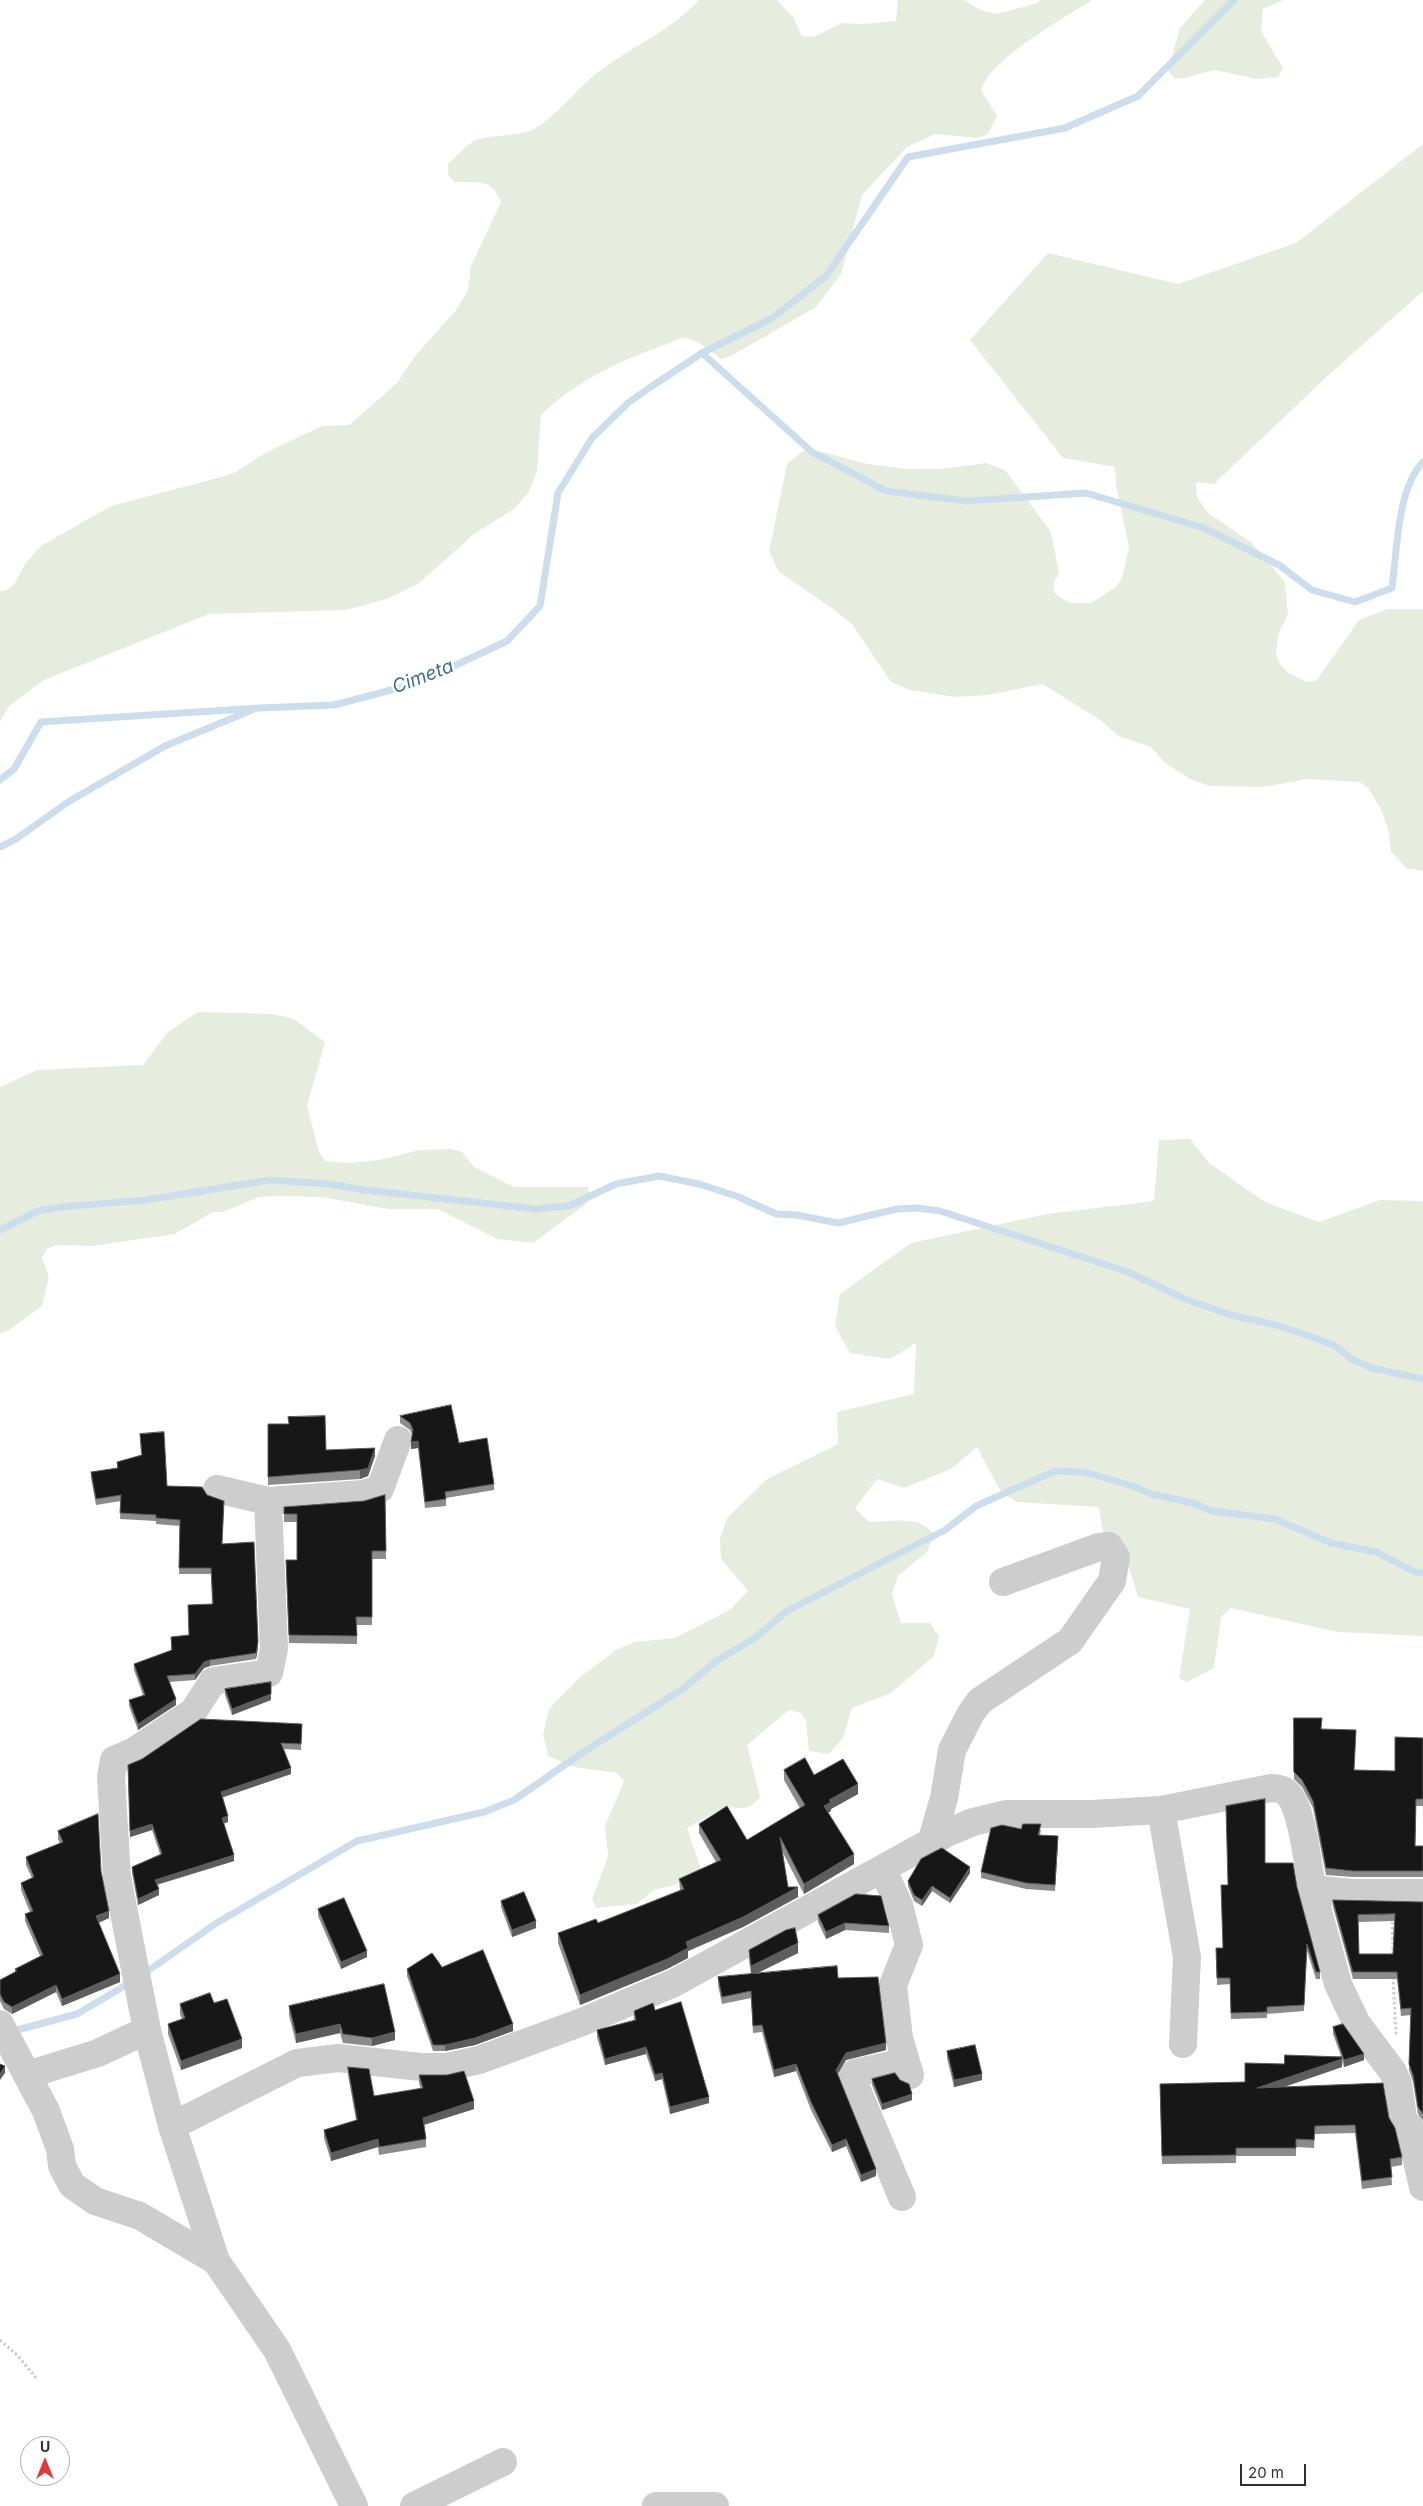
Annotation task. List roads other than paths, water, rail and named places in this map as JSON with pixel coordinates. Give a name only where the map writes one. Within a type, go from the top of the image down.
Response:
[{"type":"street","points":[[217,1489],[268,1500],[363,1494],[380,1489],[398,1440]]},
{"type":"street","points":[[268,1500],[274,1649],[269,1673],[213,1681],[193,1712],[133,1752],[114,1760],[112,1767],[117,1877],[147,2030],[172,2126],[216,2261],[277,2350],[354,2506]]},
{"type":"street","points":[[932,1843],[944,1798],[952,1750],[971,1713],[980,1701],[1070,1641],[1112,1581],[1116,1557],[1109,1546],[1098,1547],[1003,1582]]},
{"type":"street","points":[[172,2126],[297,2063],[338,2058],[421,2067],[447,2067],[479,2060],[582,2022],[674,1983],[883,1870],[949,1832],[973,1822],[1006,1814],[1092,1814],[1161,1810],[1272,1788],[1283,1790],[1290,1795],[1300,1822],[1312,1889],[1338,1984],[1357,2024],[1393,2072],[1398,2084],[1404,2124],[1409,2126],[1423,2187]]},
{"type":"street","points":[[1161,1810],[1187,1957],[1183,2044]]},
{"type":"street","points":[[883,1870],[898,1905],[909,1945],[893,1985],[899,2038],[907,2066],[900,2064],[855,2073],[852,2078],[902,2197]]},
{"type":"street","points":[[1312,1889],[1342,1892],[1423,1893]]},
{"type":"street","points":[[0,2024],[46,2111],[60,2149],[62,2166],[72,2185],[95,2201],[140,2216],[216,2261]]},
{"type":"street","points":[[27,2075],[98,2052],[147,2030]]},
{"type":"street","points":[[414,2506],[503,2462]]},
{"type":"street","points":[[656,2506],[715,2506]]},
{"type":"waterway","name":"Cimeta","points":[[0,780],[14,769],[41,722],[334,705],[418,683],[507,641],[540,606],[558,493],[592,438],[628,403],[702,353],[771,319],[826,276],[908,157],[1065,128],[1138,96],[1234,0]]},
{"type":"waterway","points":[[702,353],[812,452],[886,491],[967,501],[1086,493],[1204,528],[1279,565],[1312,590],[1355,602],[1392,588],[1403,504],[1414,474],[1423,462]]},
{"type":"waterway","points":[[0,847],[16,839],[68,802],[165,746],[252,710]]},
{"type":"waterway","points":[[0,1230],[38,1211],[60,1207],[146,1200],[270,1180],[329,1184],[365,1190],[536,1209],[569,1206],[616,1184],[659,1176],[699,1184],[739,1197],[776,1214],[797,1215],[838,1223],[897,1209],[918,1208],[940,1211],[1128,1272],[1187,1300],[1231,1315],[1276,1325],[1315,1338],[1335,1346],[1353,1360],[1372,1368],[1423,1379]]},
{"type":"waterway","points":[[142,1975],[215,1924],[357,1841],[484,1812],[514,1800],[579,1755],[684,1688],[716,1661],[755,1638],[787,1611],[945,1530],[976,1506],[1055,1471],[1084,1472],[1133,1486],[1151,1494],[1193,1503],[1212,1511],[1275,1519],[1331,1543],[1376,1552],[1415,1572],[1423,1573]]},
{"type":"waterway","points":[[10,2032],[77,2014],[131,1982]]}]
